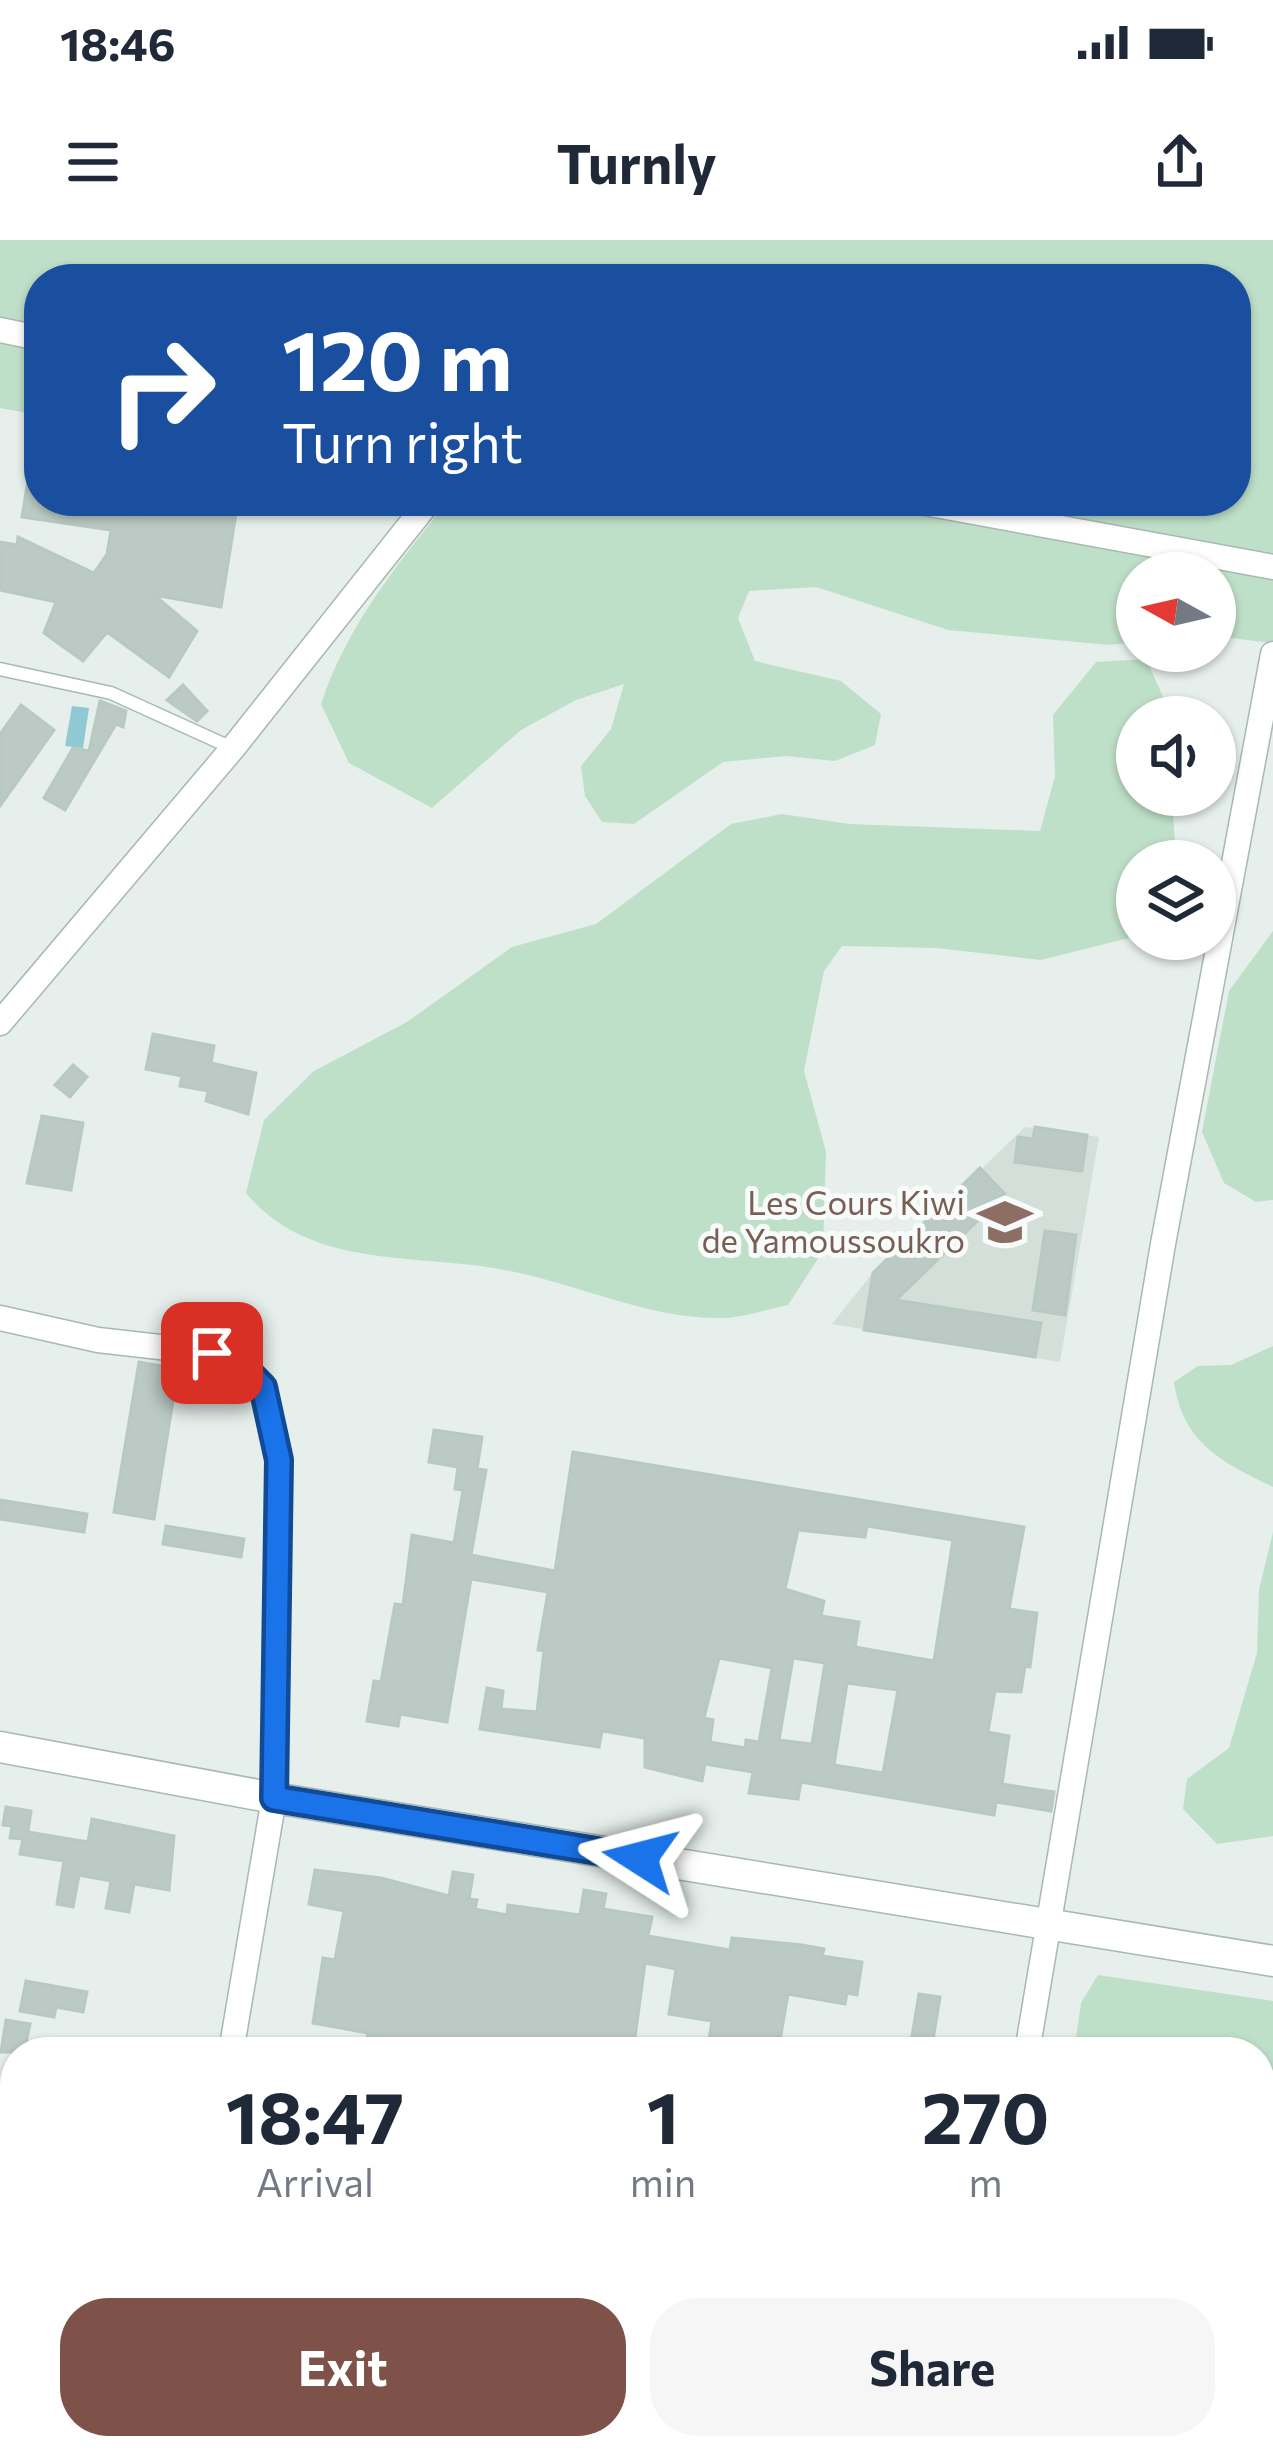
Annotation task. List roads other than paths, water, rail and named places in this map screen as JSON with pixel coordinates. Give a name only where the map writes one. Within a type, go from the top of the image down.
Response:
[{"type":"street","points":[[0,1023],[233,748],[417,516]]},
{"type":"street","points":[[996,516],[1273,567]]},
{"type":"street","points":[[1030,2037],[1163,1244],[1273,654]]},
{"type":"street","points":[[0,1318],[98,1340],[212,1353],[236,1360],[263,1387],[279,1460],[274,1798],[234,2037]]},
{"type":"street","points":[[0,1747],[274,1798],[1273,1961]]},
{"type":"lane","points":[[0,669],[111,693],[233,748]]},
{"type":"water","points":[[72,706],[89,708],[83,748],[65,746]]},
{"type":"place","name":"Les Cours Kiwi de Yamoussoukro","points":[[1005,1222]]}]
